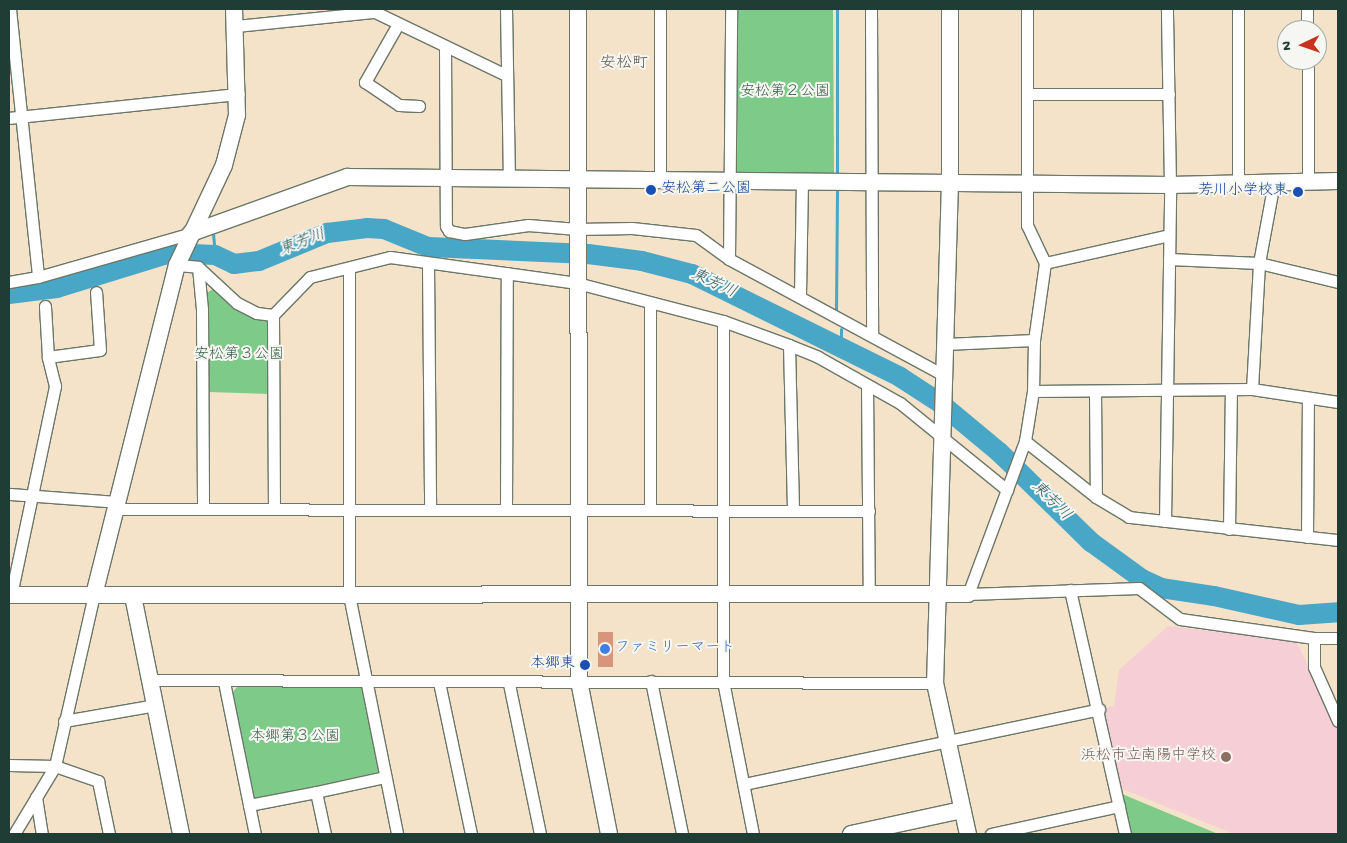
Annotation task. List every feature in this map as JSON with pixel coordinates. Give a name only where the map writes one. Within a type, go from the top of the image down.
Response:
[{"type":"street","points":[[10,9],[38,277]]},
{"type":"street","points":[[14,834],[55,766],[94,595],[178,262],[224,165],[237,115],[239,94],[234,9]]},
{"type":"street","points":[[506,9],[509,180]]},
{"type":"street","points":[[578,9],[578,681],[609,834]]},
{"type":"street","points":[[660,9],[660,181]]},
{"type":"street","points":[[730,259],[732,9]]},
{"type":"street","points":[[871,9],[872,335]]},
{"type":"street","points":[[950,9],[950,182],[935,594],[935,683],[968,834]]},
{"type":"street","points":[[968,594],[1025,441],[1033,391],[1034,340],[1045,263],[1027,224],[1029,182],[1027,9]]},
{"type":"street","points":[[1165,521],[1170,185],[1167,9]]},
{"type":"street","points":[[1238,9],[1238,183]]},
{"type":"street","points":[[236,26],[375,12],[445,48],[506,75]]},
{"type":"street","points":[[398,24],[365,82],[399,105],[419,106]]},
{"type":"street","points":[[445,48],[446,226],[449,231],[465,234],[528,225],[577,234],[632,228],[696,235],[730,259],[800,295],[942,374]]},
{"type":"street","points":[[1308,70],[1308,182]]},
{"type":"street","points":[[9,118],[239,94]]},
{"type":"street","points":[[1027,94],[1169,94]]},
{"type":"street","points":[[9,282],[38,277],[188,238],[347,177],[731,183],[871,180],[1170,185],[1338,181]]},
{"type":"street","points":[[800,295],[802,181]]},
{"type":"street","points":[[1252,389],[1259,263],[1274,182]]},
{"type":"street","points":[[1045,263],[1169,236]]},
{"type":"street","points":[[274,508],[273,315],[310,277],[349,269],[390,257],[428,264],[476,266],[507,273],[577,281],[650,303],[723,321],[789,345],[818,357],[900,403],[1006,490]]},
{"type":"street","points":[[1169,259],[1259,263],[1338,282]]},
{"type":"street","points":[[178,262],[198,267],[237,303],[257,313],[273,315]]},
{"type":"street","points":[[428,264],[430,510]]},
{"type":"street","points":[[198,267],[202,309],[203,508]]},
{"type":"street","points":[[349,269],[349,595],[397,834]]},
{"type":"street","points":[[506,509],[507,273]]},
{"type":"street","points":[[48,357],[100,350],[96,292]]},
{"type":"street","points":[[650,303],[650,510]]},
{"type":"street","points":[[45,306],[48,357],[54,386],[9,598],[94,595],[868,595],[968,594],[1139,588],[1180,619],[1314,638],[1338,638]]},
{"type":"street","points":[[723,321],[723,681],[753,834]]},
{"type":"street","points":[[945,344],[1034,340]]},
{"type":"street","points":[[789,345],[793,510]]},
{"type":"street","points":[[867,385],[868,595]]},
{"type":"street","points":[[1033,391],[1252,389],[1338,402]]},
{"type":"street","points":[[1229,529],[1231,390]]},
{"type":"street","points":[[1094,391],[1096,497]]},
{"type":"street","points":[[1307,537],[1308,398]]},
{"type":"street","points":[[1025,441],[1096,497],[1129,517],[1338,540]]},
{"type":"street","points":[[9,494],[117,506],[203,508],[869,511]]},
{"type":"street","points":[[1070,590],[1125,834]]},
{"type":"street","points":[[133,596],[182,834]]},
{"type":"street","points":[[1314,638],[1314,667],[1338,721]]},
{"type":"street","points":[[150,680],[509,684],[651,680],[935,683]]},
{"type":"street","points":[[651,680],[682,834]]},
{"type":"street","points":[[224,682],[255,834]]},
{"type":"street","points":[[439,682],[471,834]]},
{"type":"street","points":[[509,684],[540,834]]},
{"type":"street","points":[[64,721],[156,705]]},
{"type":"street","points":[[744,784],[1098,709]]},
{"type":"street","points":[[9,765],[55,766],[98,781],[109,834]]},
{"type":"street","points":[[249,805],[385,777]]},
{"type":"street","points":[[316,792],[325,834]]},
{"type":"street","points":[[36,797],[42,834]]},
{"type":"street","points":[[991,834],[1119,806]]},
{"type":"street","points":[[851,834],[890,830],[962,810]]},
{"type":"shaded area","name":"浜松市立南陽中学校","points":[[1168,626],[1296,641],[1338,727],[1338,834],[1234,834],[1120,788],[1104,708],[1114,706],[1119,670]]},
{"type":"green space","name":"安松第２公園","points":[[738,9],[833,9],[834,173],[827,177],[741,177],[737,172]]},
{"type":"green space","name":"安松第３公園","points":[[214,288],[269,319],[269,394],[209,392],[207,293]]},
{"type":"green space","name":"本郷第３公園","points":[[237,687],[360,687],[366,692],[379,772],[255,800],[232,693]]},
{"type":"green space","points":[[1122,794],[1218,834],[1131,834]]},
{"type":"building","name":"ファミリーマート","points":[[598,632],[613,632],[613,667],[598,667]]},
{"type":"waterway","points":[[837,9],[837,176]]},
{"type":"waterway","points":[[836,310],[837,187]]},
{"type":"waterway","name":"東芳川","points":[[9,294],[57,288],[170,253],[215,255],[234,264],[259,261],[327,233],[367,228],[384,229],[428,247],[588,254],[642,261],[692,274],[900,377],[940,403],[999,452],[1091,542],[1142,579],[1161,588],[1214,596],[1299,615],[1338,612]]},
{"type":"waterway","points":[[213,233],[215,255]]},
{"type":"waterway","points":[[841,329],[841,346]]},
{"type":"place","name":"安松第二公園","points":[[651,190]]},
{"type":"place","name":"芳川小学校東","points":[[1298,192]]},
{"type":"place","name":"ファミリーマート","points":[[605,649]]},
{"type":"place","name":"本郷東","points":[[585,665]]},
{"type":"place","name":"浜松市立南陽中学校","points":[[1226,757]]},
{"type":"district","name":"安松町","points":[[624,65]]}]
